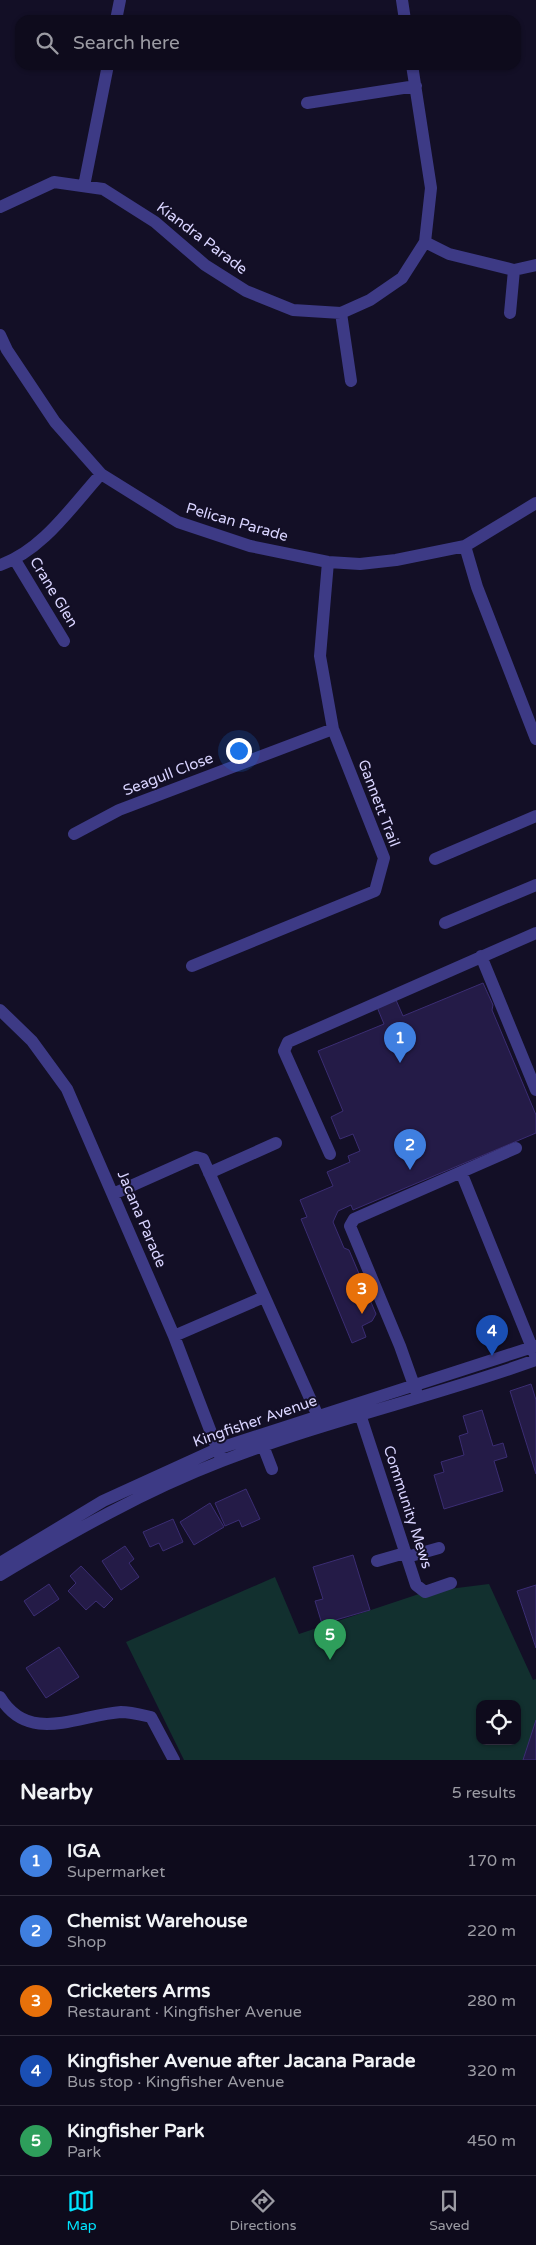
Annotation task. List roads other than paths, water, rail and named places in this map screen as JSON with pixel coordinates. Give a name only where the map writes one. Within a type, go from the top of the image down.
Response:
[{"type":"street","points":[[117,15],[120,0]]},
{"type":"street","points":[[402,0],[404,15]]},
{"type":"street","points":[[84,186],[107,70]]},
{"type":"street","name":"Kiandra Parade","points":[[0,207],[54,182],[103,189],[154,222],[206,265],[246,291],[293,310],[341,313],[370,300],[402,278],[426,242],[431,188],[413,70]]},
{"type":"street","points":[[307,103],[416,86]]},
{"type":"street","points":[[426,242],[448,254],[514,270],[536,265]]},
{"type":"street","points":[[510,313],[514,270]]},
{"type":"street","points":[[341,313],[351,381]]},
{"type":"street","name":"Pelican Parade","points":[[0,335],[3,352],[55,422],[101,474],[178,522],[250,546],[328,562],[360,564],[396,560],[465,546],[536,503]]},
{"type":"street","points":[[0,565],[15,560],[43,538],[101,474]]},
{"type":"street","points":[[465,546],[477,587],[536,739]]},
{"type":"street","name":"Crane Glen","points":[[15,560],[64,641]]},
{"type":"street","name":"Gannett Trail","points":[[192,966],[375,891],[384,858],[333,729],[320,656],[328,562]]},
{"type":"street","name":"Seagull Close","points":[[74,834],[119,810],[333,729]]},
{"type":"street","points":[[435,858],[536,816]]},
{"type":"street","points":[[445,923],[536,885]]},
{"type":"street","points":[[330,1154],[284,1052],[288,1042],[536,933]]},
{"type":"street","points":[[481,956],[534,1076],[536,1090]]},
{"type":"street","name":"Jacana Parade","points":[[0,1010],[32,1040],[67,1089],[174,1336],[220,1455]]},
{"type":"street","points":[[209,1173],[276,1143]]},
{"type":"street","points":[[416,1391],[350,1226],[354,1219],[516,1148]]},
{"type":"street","points":[[113,1194],[196,1157],[203,1159],[320,1422]]},
{"type":"street","points":[[460,1172],[535,1353]]},
{"type":"street","points":[[174,1336],[264,1297]]},
{"type":"street","name":"Kingfisher Avenue","points":[[0,1562],[103,1501],[220,1455],[535,1353]]},
{"type":"street","name":"Community Mews","points":[[358,1409],[416,1585],[425,1592],[451,1583]]},
{"type":"street","points":[[261,1441],[272,1469]]},
{"type":"street","name":"Kingfisher Avenue","points":[[0,1575],[86,1524],[220,1455]]},
{"type":"street","points":[[377,1561],[439,1548]]},
{"type":"street","points":[[0,1697],[19,1717],[46,1726],[122,1712],[151,1717],[174,1760]]},
{"type":"place","name":"IGA","points":[[400,1063]]},
{"type":"place","name":"Chemist Warehouse","points":[[410,1170]]},
{"type":"place","name":"Cricketers Arms","points":[[362,1314]]},
{"type":"place","name":"Kingfisher Avenue after Jacana Parade","points":[[492,1356]]},
{"type":"place","name":"Kingfisher Park","points":[[330,1660]]}]
